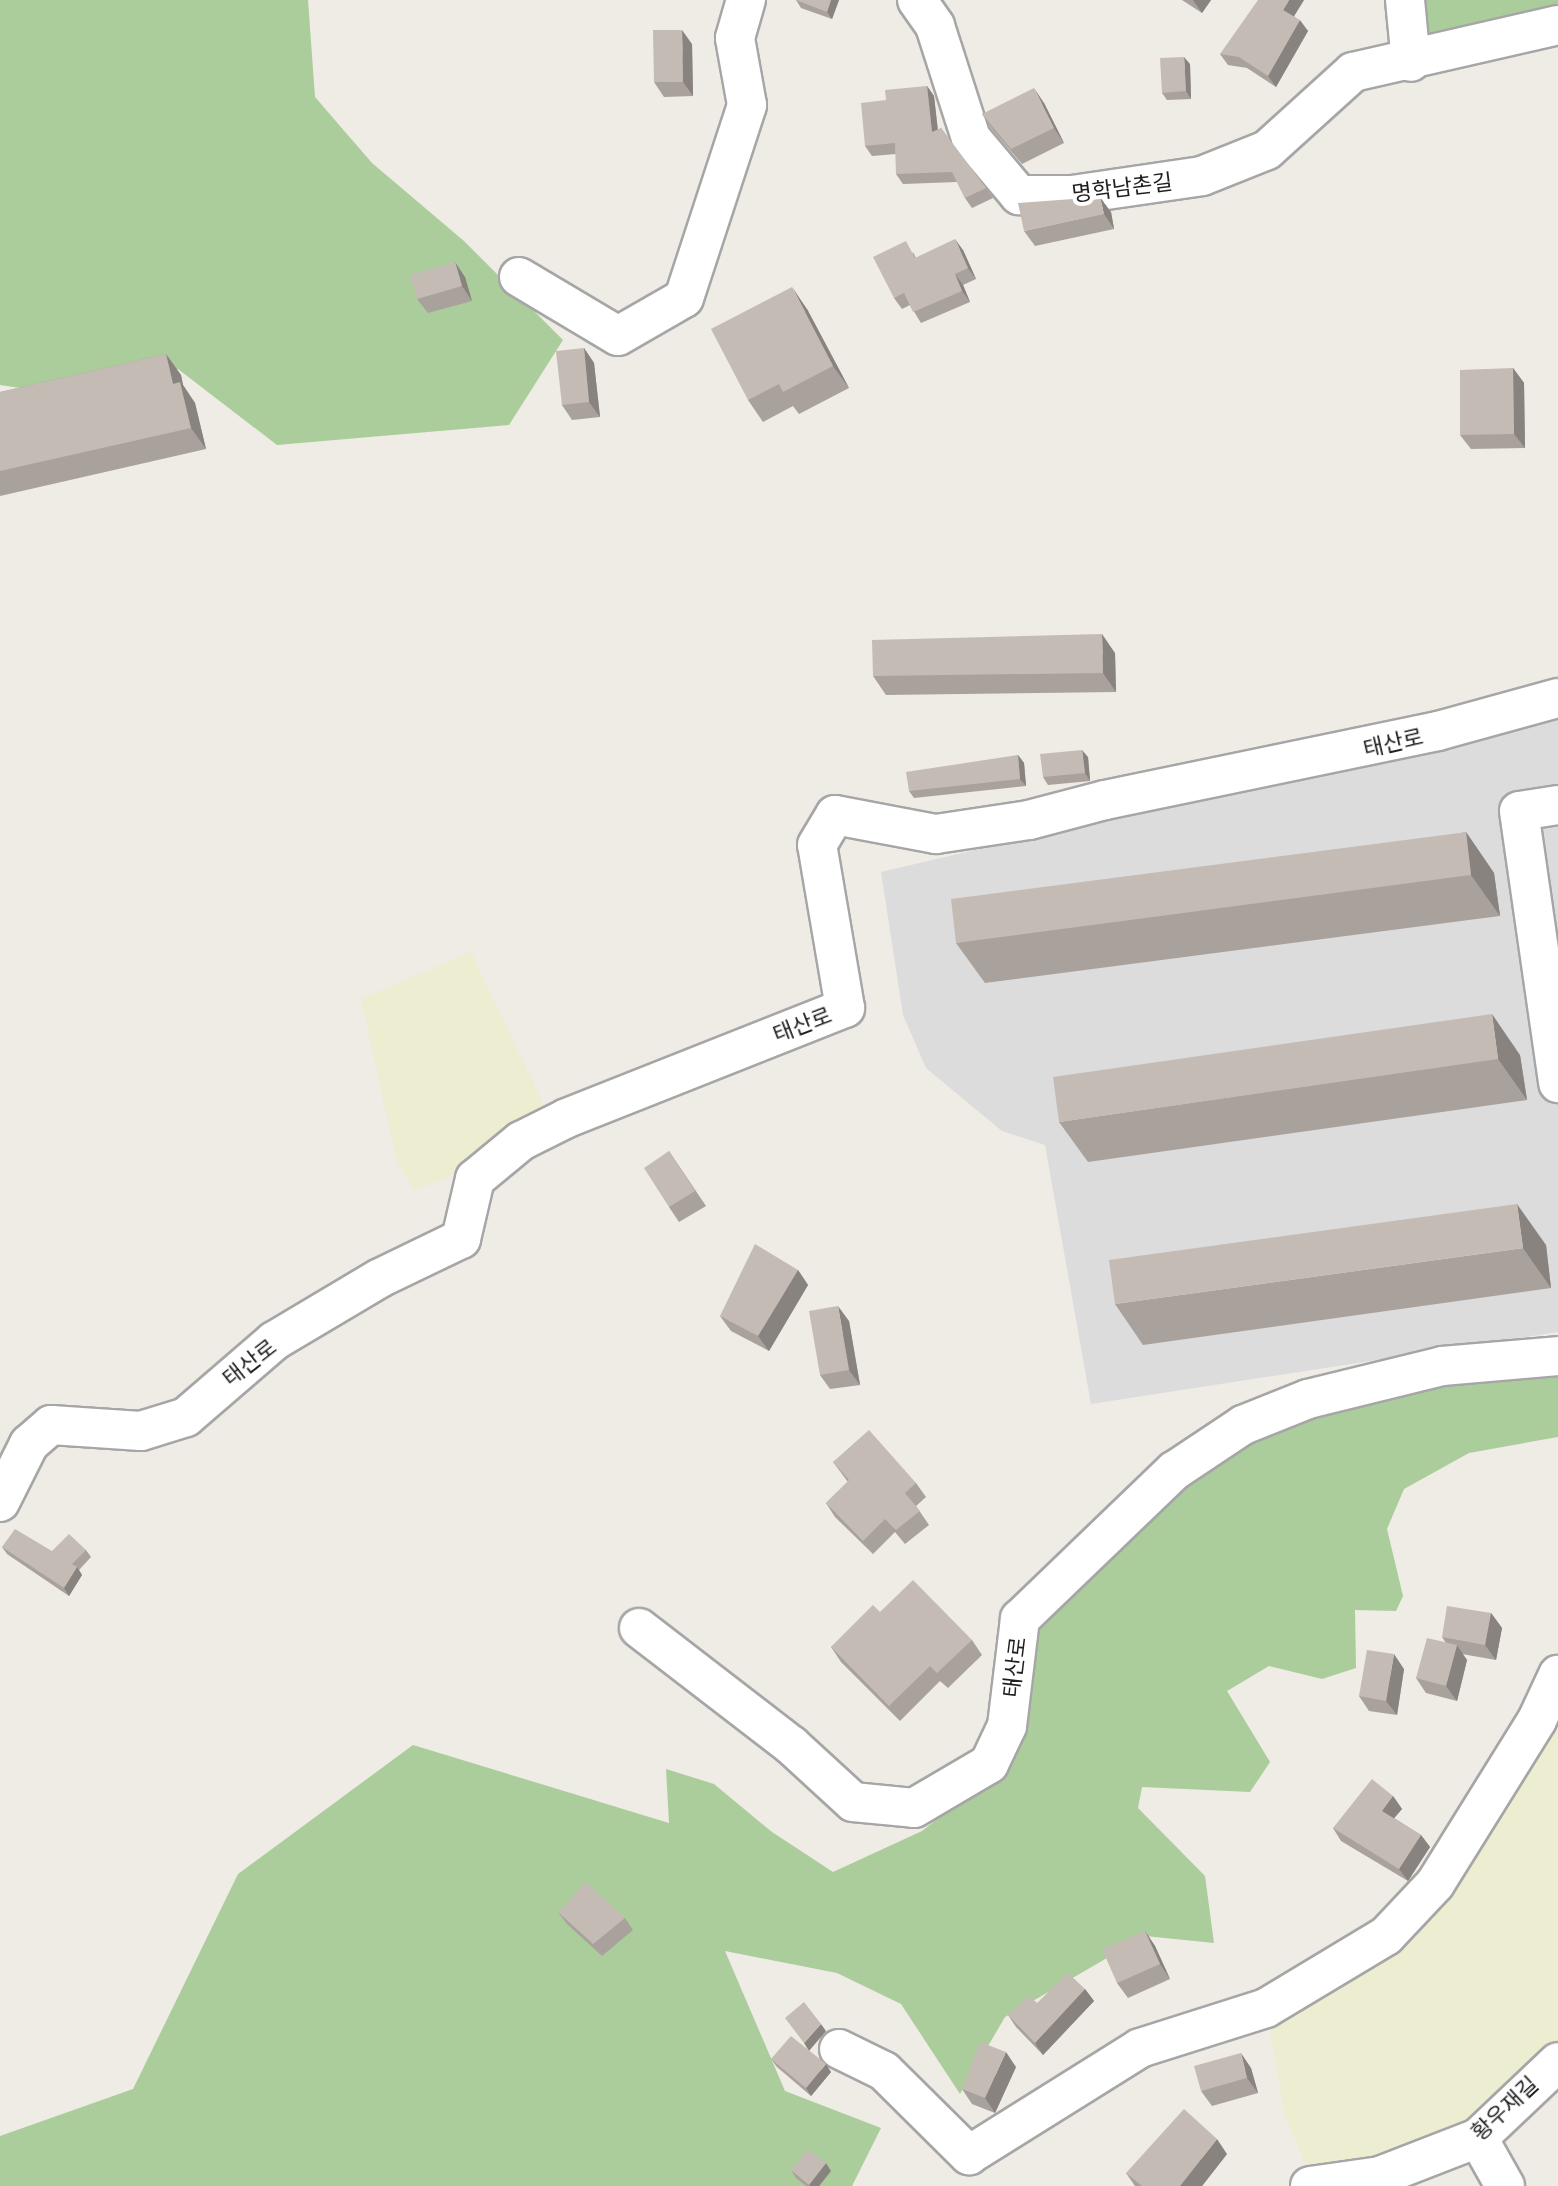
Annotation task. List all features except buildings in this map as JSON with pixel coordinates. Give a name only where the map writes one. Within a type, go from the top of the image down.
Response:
[{"type":"street","points":[[519,277],[618,336],[684,298],[747,105],[735,38],[746,0]]},
{"type":"street","name":"명학남촌길","points":[[917,0],[935,26],[971,138],[1019,195],[1072,195],[1202,176],[1267,150],[1353,72],[1411,62],[1558,25]]},
{"type":"street","points":[[1405,0],[1411,62]]},
{"type":"street","name":"태산로","points":[[0,1502],[29,1444],[51,1425],[141,1431],[186,1417],[274,1341],[380,1278],[461,1239],[475,1179],[521,1141],[567,1118],[845,1008],[817,845],[835,815],[936,834],[1029,820],[1410,738],[1558,698]]},
{"type":"street","points":[[1558,805],[1519,811],[1558,1083]]},
{"type":"street","name":"태산로","points":[[639,1628],[791,1745],[853,1802],[914,1808],[989,1764],[1007,1726],[1020,1619],[1174,1471],[1243,1425],[1308,1399],[1442,1366],[1558,1356]]},
{"type":"street","points":[[839,2049],[884,2071],[969,2155],[1140,2048],[1266,2008],[1386,1936],[1435,1884],[1537,1720],[1558,1675]]},
{"type":"street","name":"황우재길","points":[[1310,2186],[1348,2184],[1437,2157],[1478,2138],[1558,2062]]},
{"type":"street","points":[[1478,2138],[1505,2186]]},
{"type":"shaded area","points":[[1558,714],[1558,1332],[1091,1404],[1045,1145],[1002,1131],[926,1068],[903,1015],[881,872]]},
{"type":"green space","points":[[0,0],[308,0],[315,97],[372,163],[464,241],[563,340],[509,425],[277,445],[178,369],[54,393],[0,385]]},
{"type":"green space","points":[[1415,0],[1558,0],[1558,9],[1418,51]]},
{"type":"green space","points":[[471,952],[544,1106],[447,1178],[414,1190],[397,1163],[361,999]]},
{"type":"green space","points":[[1558,1371],[1558,1437],[1469,1453],[1404,1489],[1387,1529],[1403,1596],[1396,1611],[1355,1610],[1356,1668],[1322,1679],[1269,1666],[1227,1691],[1270,1762],[1250,1792],[1142,1787],[1138,1808],[1205,1876],[1214,1943],[1145,1936],[1005,2017],[960,2094],[901,2004],[837,1973],[725,1951],[785,2091],[881,2128],[852,2186],[0,2186],[0,2136],[133,2089],[238,1874],[413,1745],[669,1823],[666,1769],[714,1784],[772,1832],[833,1872],[922,1831],[1000,1770],[1034,1620],[1168,1492],[1237,1441],[1433,1379]]},
{"type":"green space","points":[[1558,1701],[1558,2049],[1461,2136],[1338,2165],[1306,2164],[1285,2117],[1268,2017],[1338,1977]]}]
